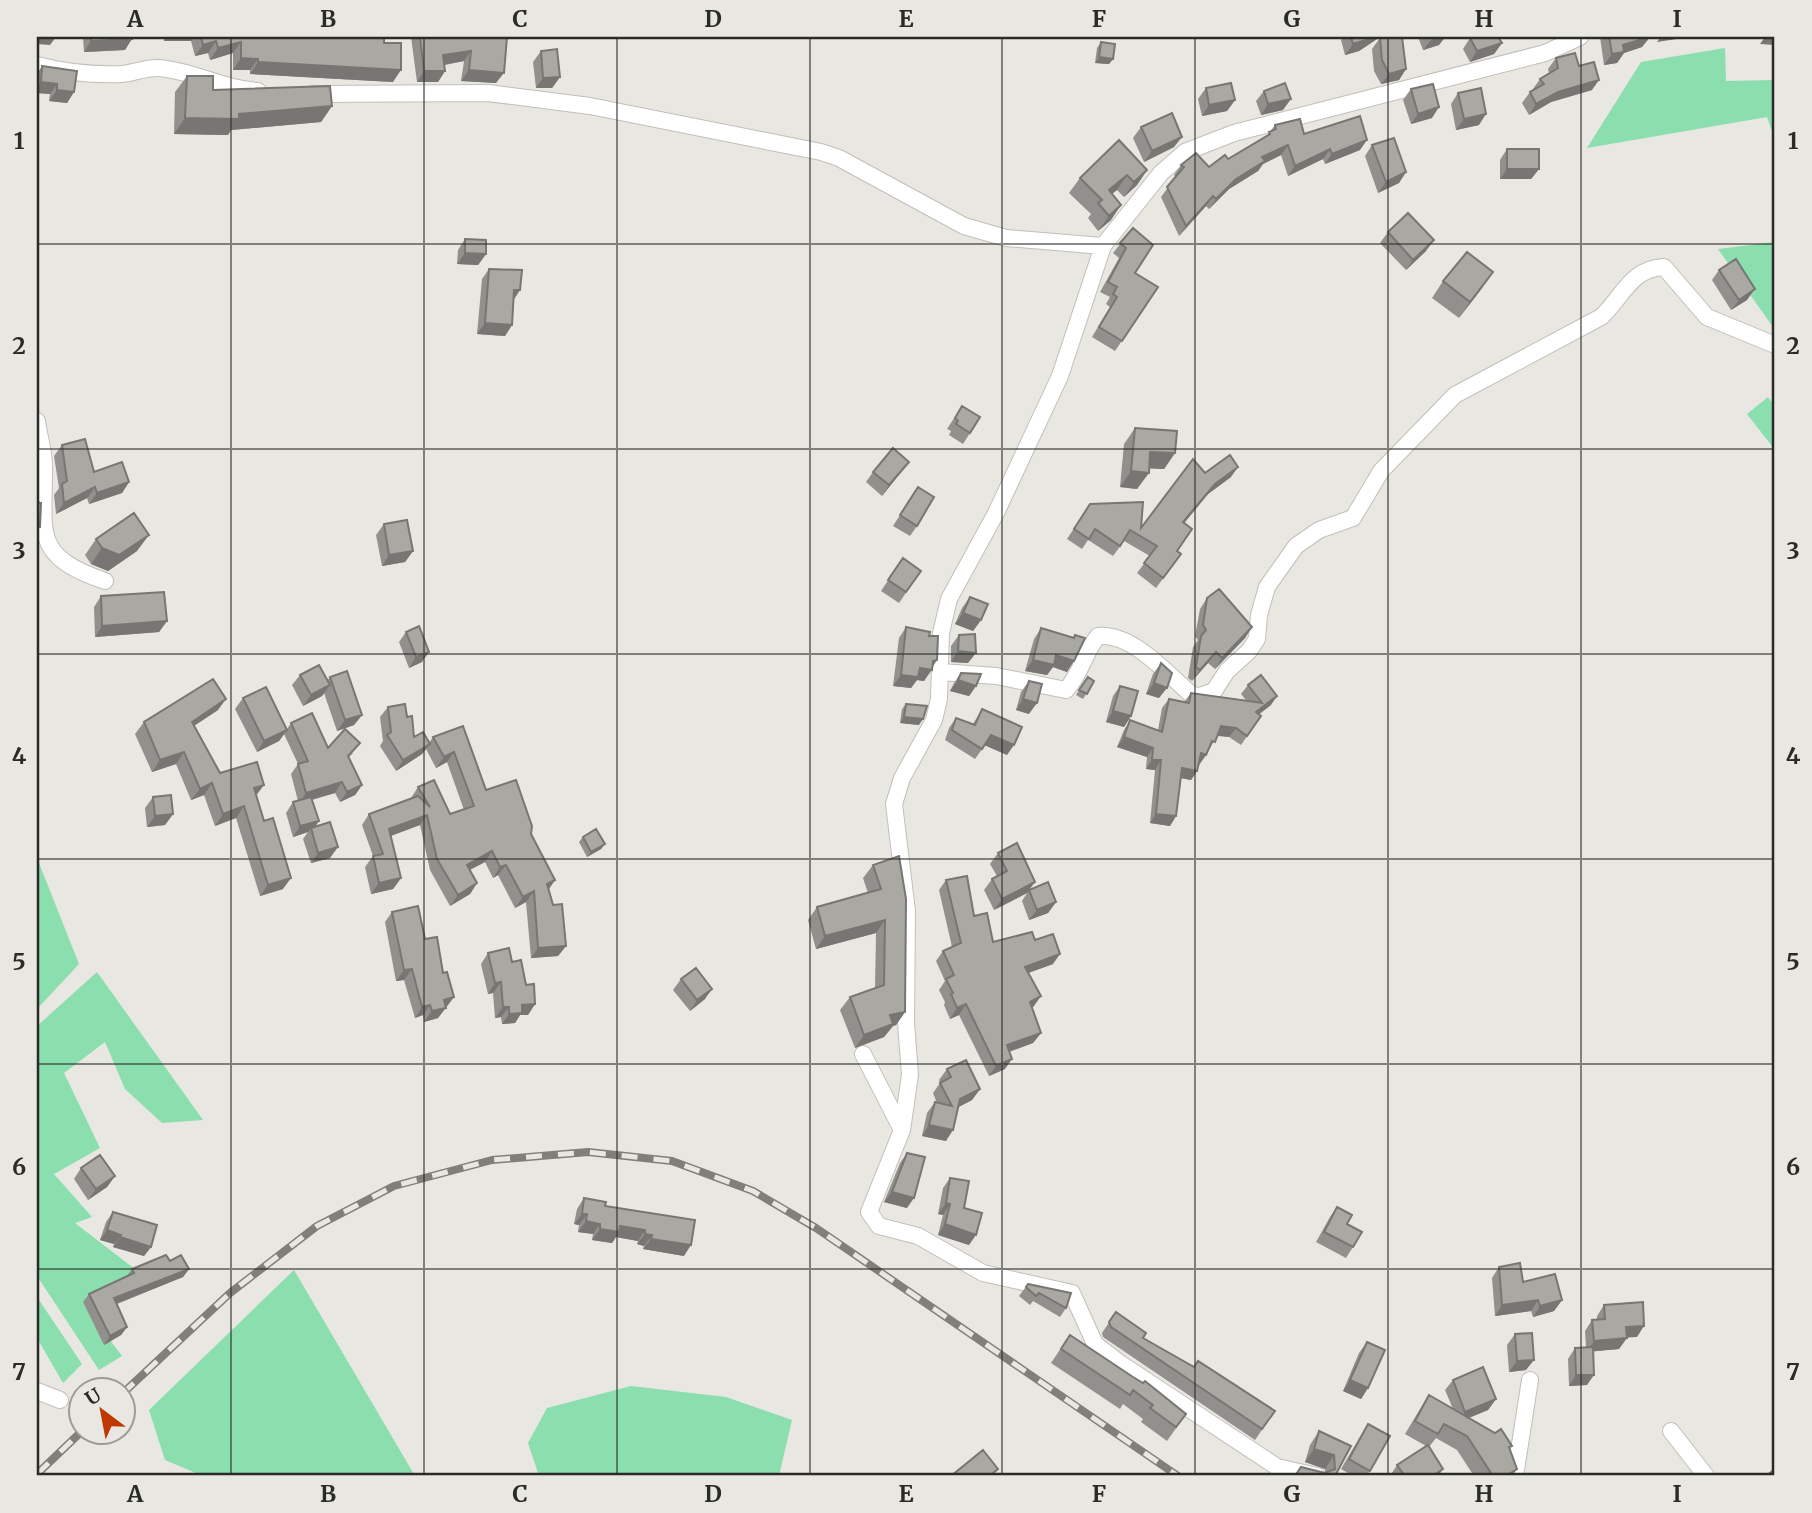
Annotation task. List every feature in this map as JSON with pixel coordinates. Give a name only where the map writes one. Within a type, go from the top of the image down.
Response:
[{"type":"street","points":[[1317,1476],[1277,1467],[1121,1364],[1095,1344],[1072,1293],[983,1273],[918,1236],[874,1223],[869,1212],[902,1130],[911,1075],[906,1023],[907,911],[894,804],[902,778],[934,720],[941,672],[941,634],[949,599],[996,513],[1060,376],[1102,246],[1152,182],[1185,152],[1234,133],[1545,53],[1580,37]]},
{"type":"street","points":[[37,65],[77,72],[111,74],[155,68],[172,69],[222,87],[275,92]]},
{"type":"street","points":[[300,94],[488,93],[590,106],[830,155],[964,226],[1006,238],[1102,246]]},
{"type":"street","points":[[941,672],[996,677],[1066,690],[1077,678],[1089,647],[1098,636],[1111,635],[1133,646],[1192,695],[1200,696],[1214,691],[1227,671],[1257,639],[1267,587],[1296,546],[1319,530],[1353,518],[1381,471],[1455,395],[1601,317],[1616,303],[1623,288],[1650,268],[1664,267],[1707,317],[1775,345]]},
{"type":"street","points":[[37,421],[45,468],[42,528],[47,542],[55,553],[79,572],[104,581]]},
{"type":"street","points":[[863,1054],[902,1130]]},
{"type":"street","points":[[1515,1476],[1530,1380]]},
{"type":"street","points":[[37,1391],[60,1400]]},
{"type":"street","points":[[1671,1431],[1706,1476]]},
{"type":"green space","points":[[1725,48],[1726,81],[1775,80],[1775,140],[1767,117],[1587,148],[1641,62]]},
{"type":"green space","points":[[1775,242],[1775,330],[1718,249]]},
{"type":"green space","points":[[1768,397],[1775,407],[1775,450],[1747,414]]},
{"type":"green space","points":[[37,858],[79,964],[37,1009]]},
{"type":"green space","points":[[97,972],[203,1120],[162,1123],[125,1089],[105,1042],[64,1073],[100,1148],[54,1174],[92,1217],[75,1223],[140,1273],[93,1318],[122,1356],[99,1370],[37,1276],[37,1026]]},
{"type":"green space","points":[[294,1270],[415,1476],[203,1476],[165,1460],[149,1410]]},
{"type":"green space","points":[[37,1297],[82,1364],[70,1376],[66,1376],[63,1383],[37,1338]]},
{"type":"green space","points":[[631,1386],[726,1397],[792,1420],[779,1476],[539,1476],[528,1443],[547,1408]]},
{"type":"building","points":[[91,37],[132,37],[132,39],[91,41]]},
{"type":"building","points":[[201,37],[384,37],[384,43],[401,43],[401,70],[258,62],[258,59],[241,58],[241,42],[218,48],[216,41],[203,45]]},
{"type":"building","points":[[420,37],[507,37],[504,73],[469,70],[471,51],[443,55],[445,71],[424,71]]},
{"type":"building","points":[[1351,37],[1371,37],[1353,44]]},
{"type":"building","points":[[1402,37],[1406,69],[1389,74],[1382,60],[1380,38]]},
{"type":"building","points":[[1498,37],[1502,43],[1477,51],[1470,38]]},
{"type":"building","points":[[1609,37],[1649,37],[1623,45],[1624,52],[1612,54]]},
{"type":"building","points":[[1101,42],[1115,44],[1113,59],[1099,57]]},
{"type":"building","points":[[557,49],[560,77],[543,78],[541,51]]},
{"type":"building","points":[[1575,53],[1579,66],[1594,62],[1599,80],[1558,92],[1536,104],[1530,92],[1544,84],[1540,79],[1558,68],[1556,58]]},
{"type":"building","points":[[42,66],[77,71],[74,92],[57,90],[57,84],[41,82]]},
{"type":"building","points":[[187,76],[213,76],[213,90],[330,86],[332,106],[239,114],[239,119],[185,118]]},
{"type":"building","points":[[1231,83],[1235,100],[1209,105],[1206,88]]},
{"type":"building","points":[[1285,83],[1291,99],[1268,104],[1264,91]]},
{"type":"building","points":[[1433,84],[1439,107],[1418,114],[1411,89]]},
{"type":"building","points":[[1481,88],[1486,114],[1464,119],[1458,93]]},
{"type":"building","points":[[1172,113],[1182,137],[1152,151],[1141,127]]},
{"type":"building","points":[[1360,116],[1367,140],[1332,154],[1330,149],[1295,166],[1288,145],[1262,157],[1265,161],[1236,179],[1216,199],[1213,196],[1186,226],[1167,187],[1184,167],[1181,165],[1196,153],[1209,167],[1225,155],[1228,159],[1270,134],[1269,132],[1276,129],[1275,125],[1300,119],[1304,134]]},
{"type":"building","points":[[1394,138],[1406,172],[1386,182],[1372,145]]},
{"type":"building","points":[[1119,140],[1147,170],[1134,182],[1127,175],[1109,190],[1121,205],[1109,216],[1098,203],[1102,200],[1080,178]]},
{"type":"building","points":[[1507,149],[1539,149],[1539,169],[1507,169]]},
{"type":"building","points":[[1408,213],[1434,240],[1413,260],[1388,232]]},
{"type":"building","points":[[1133,228],[1153,245],[1135,273],[1158,287],[1122,341],[1099,327],[1117,297],[1113,294],[1117,287],[1108,282],[1126,248],[1120,243]]},
{"type":"building","points":[[465,239],[486,240],[486,254],[465,253]]},
{"type":"building","points":[[1467,252],[1493,272],[1470,302],[1443,281]]},
{"type":"building","points":[[1736,259],[1755,289],[1739,300],[1719,270]]},
{"type":"building","points":[[489,269],[522,270],[520,290],[514,290],[512,325],[485,323]]},
{"type":"building","points":[[962,406],[980,417],[970,433],[956,424],[958,421],[955,418]]},
{"type":"building","points":[[1135,428],[1177,431],[1175,453],[1150,452],[1149,473],[1131,471]]},
{"type":"building","points":[[85,439],[94,472],[122,462],[129,482],[97,493],[95,487],[64,503],[62,484],[67,481],[62,445]]},
{"type":"building","points":[[893,448],[909,462],[889,485],[873,472]]},
{"type":"building","points":[[1230,455],[1238,467],[1215,484],[1183,522],[1192,529],[1177,551],[1181,554],[1163,578],[1144,563],[1157,546],[1130,530],[1120,546],[1095,529],[1089,539],[1074,529],[1090,504],[1143,502],[1141,528],[1193,459],[1205,473]]},
{"type":"building","points":[[918,487],[934,497],[917,526],[900,515]]},
{"type":"building","points":[[37,502],[41,503],[40,527],[37,526]]},
{"type":"building","points":[[134,513],[149,535],[119,555],[102,548],[96,539]]},
{"type":"building","points":[[407,520],[413,551],[389,555],[384,524]]},
{"type":"building","points":[[903,558],[921,571],[906,592],[888,580]]},
{"type":"building","points":[[1219,589],[1252,627],[1222,658],[1216,652],[1200,670],[1196,667],[1201,636],[1206,630],[1203,625],[1207,598]]},
{"type":"building","points":[[164,592],[167,621],[102,626],[101,596]]},
{"type":"building","points":[[970,597],[988,604],[981,620],[963,613]]},
{"type":"building","points":[[419,626],[429,652],[416,657],[406,632]]},
{"type":"building","points":[[906,627],[930,632],[929,636],[938,636],[937,660],[933,661],[932,670],[920,668],[918,677],[901,675]]},
{"type":"building","points":[[1041,628],[1074,638],[1075,635],[1085,638],[1074,661],[1056,655],[1054,665],[1033,660]]},
{"type":"building","points":[[975,634],[976,653],[958,651],[959,635]]},
{"type":"building","points":[[1161,663],[1172,673],[1167,688],[1154,683]]},
{"type":"building","points":[[319,665],[330,685],[311,695],[300,675]]},
{"type":"building","points":[[347,671],[362,715],[345,720],[330,677]]},
{"type":"building","points":[[961,673],[981,674],[976,686],[958,680]]},
{"type":"building","points":[[1261,675],[1277,696],[1256,712],[1261,716],[1247,736],[1236,728],[1221,726],[1206,755],[1201,753],[1197,771],[1182,768],[1176,816],[1156,814],[1161,760],[1152,760],[1153,748],[1124,737],[1130,720],[1162,732],[1169,699],[1189,703],[1191,693],[1262,703],[1248,685]]},
{"type":"building","points":[[1088,677],[1094,681],[1087,694],[1079,690]]},
{"type":"building","points":[[213,679],[226,699],[192,722],[220,773],[257,762],[264,785],[254,788],[264,821],[273,818],[291,878],[268,885],[244,806],[223,814],[212,783],[200,789],[184,752],[160,760],[144,722]]},
{"type":"building","points":[[1029,681],[1042,684],[1037,703],[1023,699]]},
{"type":"building","points":[[1120,686],[1138,691],[1131,716],[1113,711]]},
{"type":"building","points":[[266,687],[287,730],[264,741],[243,698]]},
{"type":"building","points":[[405,704],[407,717],[412,716],[414,737],[423,732],[430,744],[403,760],[387,735],[391,732],[388,707]]},
{"type":"building","points":[[906,704],[927,706],[923,719],[904,717]]},
{"type":"building","points":[[982,709],[1022,727],[1014,745],[991,735],[982,749],[952,730],[956,718],[975,725]]},
{"type":"building","points":[[312,713],[328,748],[345,729],[360,743],[348,756],[362,785],[347,792],[342,782],[306,793],[298,764],[308,761],[291,723]]},
{"type":"building","points":[[463,726],[486,790],[516,780],[532,826],[531,834],[555,880],[547,884],[553,905],[562,904],[566,946],[538,948],[534,891],[523,897],[506,865],[500,867],[492,851],[467,865],[477,883],[458,895],[437,859],[427,815],[389,829],[401,878],[379,883],[373,856],[383,854],[369,814],[418,796],[430,807],[418,787],[434,780],[450,814],[474,806],[454,752],[444,757],[433,737]]},
{"type":"building","points":[[171,795],[173,814],[155,816],[153,797]]},
{"type":"building","points":[[311,797],[319,821],[300,826],[293,802]]},
{"type":"building","points":[[330,822],[338,847],[318,853],[311,828]]},
{"type":"building","points":[[596,829],[605,844],[591,852],[583,837]]},
{"type":"building","points":[[1017,843],[1035,882],[1002,899],[992,879],[1007,871],[998,853]]},
{"type":"building","points":[[899,856],[906,899],[905,1012],[890,1015],[893,1024],[864,1035],[850,997],[884,985],[885,920],[825,936],[817,907],[881,889],[873,865]]},
{"type":"building","points":[[967,876],[974,916],[987,913],[993,942],[1032,932],[1035,940],[1053,934],[1060,954],[1025,967],[1041,996],[1030,1002],[1041,1033],[1007,1045],[1012,1059],[996,1066],[966,1004],[957,1008],[946,979],[954,975],[943,951],[961,943],[946,880]]},
{"type":"building","points":[[1048,882],[1056,902],[1037,910],[1029,890]]},
{"type":"building","points":[[418,906],[425,939],[437,937],[443,973],[447,972],[454,997],[444,1000],[446,1008],[432,1011],[430,1005],[422,1007],[412,969],[404,970],[392,912]]},
{"type":"building","points":[[509,948],[512,962],[521,960],[526,985],[534,984],[535,1004],[522,1005],[522,1013],[509,1014],[509,1007],[503,1007],[501,982],[495,983],[488,953]]},
{"type":"building","points":[[696,968],[712,989],[697,1000],[681,979]]},
{"type":"building","points":[[966,1060],[980,1089],[960,1099],[953,1130],[929,1125],[935,1102],[952,1106],[940,1083],[951,1077],[947,1069]]},
{"type":"building","points":[[907,1153],[925,1157],[914,1198],[892,1192]]},
{"type":"building","points":[[100,1155],[115,1176],[96,1189],[81,1168]]},
{"type":"building","points":[[950,1178],[969,1181],[964,1208],[982,1213],[976,1235],[945,1224],[950,1204],[946,1203]]},
{"type":"building","points":[[584,1198],[606,1202],[605,1206],[695,1220],[691,1245],[651,1239],[652,1235],[645,1234],[645,1230],[620,1226],[619,1232],[600,1229],[600,1224],[586,1221],[587,1214],[582,1214]]},
{"type":"building","points":[[1337,1207],[1352,1215],[1347,1224],[1362,1232],[1353,1247],[1324,1232]]},
{"type":"building","points":[[113,1212],[157,1225],[151,1247],[107,1230]]},
{"type":"building","points":[[166,1255],[170,1261],[181,1255],[189,1269],[114,1298],[127,1327],[110,1336],[89,1294],[134,1273],[132,1269]]},
{"type":"building","points":[[1520,1263],[1523,1282],[1555,1274],[1562,1300],[1540,1306],[1538,1300],[1502,1305],[1499,1267]]},
{"type":"building","points":[[1028,1284],[1071,1293],[1066,1308],[1039,1293],[1036,1296],[1026,1287]]},
{"type":"building","points":[[1643,1302],[1644,1326],[1626,1327],[1627,1338],[1594,1341],[1592,1320],[1605,1319],[1604,1305]]},
{"type":"building","points":[[1116,1312],[1146,1333],[1143,1338],[1194,1367],[1198,1361],[1275,1411],[1262,1429],[1111,1327],[1109,1322]]},
{"type":"building","points":[[1532,1333],[1534,1360],[1517,1361],[1515,1334]]},
{"type":"building","points":[[1070,1335],[1133,1377],[1143,1383],[1145,1381],[1186,1414],[1176,1427],[1150,1408],[1153,1405],[1133,1390],[1130,1395],[1061,1349]]},
{"type":"building","points":[[1367,1342],[1385,1350],[1368,1388],[1350,1380]]},
{"type":"building","points":[[1593,1347],[1594,1375],[1576,1375],[1575,1348]]},
{"type":"building","points":[[1483,1367],[1496,1399],[1465,1412],[1453,1380]]},
{"type":"building","points":[[1429,1395],[1495,1433],[1501,1429],[1512,1446],[1509,1447],[1517,1469],[1506,1476],[1493,1476],[1467,1436],[1444,1424],[1438,1434],[1415,1421]]},
{"type":"building","points":[[1368,1424],[1390,1436],[1370,1471],[1349,1459]]},
{"type":"building","points":[[1319,1431],[1351,1446],[1335,1476],[1295,1476],[1301,1467],[1325,1473],[1335,1469],[1334,1455],[1314,1449]]},
{"type":"building","points":[[1428,1445],[1443,1469],[1432,1476],[1405,1476],[1397,1465]]},
{"type":"building","points":[[983,1450],[998,1469],[989,1476],[951,1476]]},
{"type":"building","points":[[1775,1469],[1775,1476],[1766,1476]]},
{"type":"railway","points":[[136,1381],[230,1293],[317,1226],[394,1186],[492,1160],[588,1152],[672,1161],[753,1191],[816,1228],[1178,1476]]},
{"type":"railway","points":[[37,1474],[66,1446]]}]
